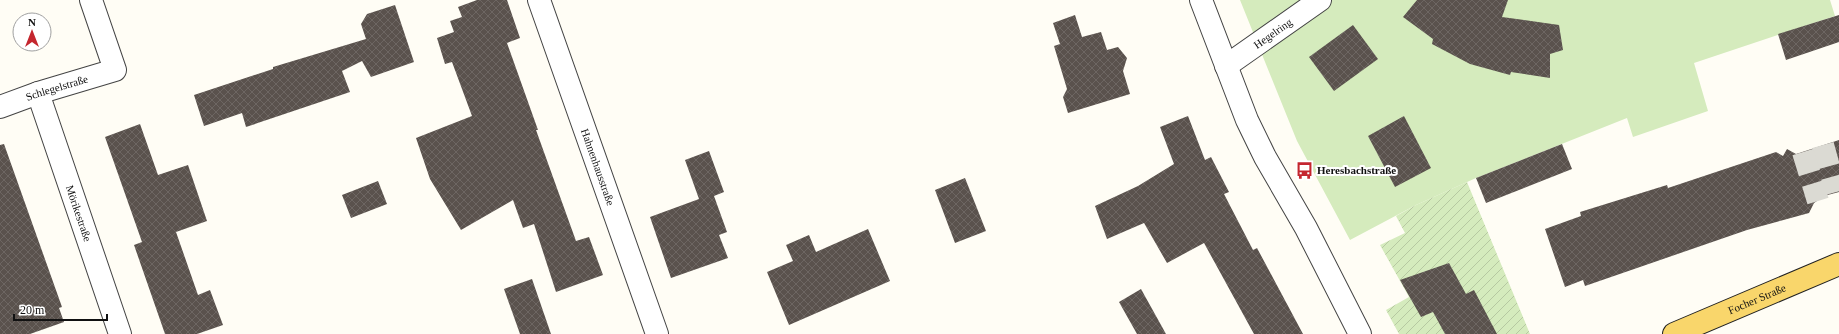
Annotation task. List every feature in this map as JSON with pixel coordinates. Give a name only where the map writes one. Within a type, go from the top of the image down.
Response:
[{"type":"main road","name":"Focher Straße","points":[[1674,334],[1839,264]]},
{"type":"street","name":"Schlegelstraße","points":[[0,107],[38,93],[115,70],[91,0]]},
{"type":"street","name":"Hahnenhausstraße","points":[[539,0],[657,334]]},
{"type":"street","points":[[1201,0],[1247,120],[1265,157],[1306,228],[1360,334]]},
{"type":"street","name":"Hegelring","points":[[1226,66],[1320,0]]},
{"type":"street","name":"Mörikestraße","points":[[38,93],[120,334]]},
{"type":"green space","points":[[1240,0],[1830,0],[1835,16],[1694,63],[1708,111],[1633,137],[1627,118],[1476,178],[1416,205],[1350,240],[1297,141]]},
{"type":"green space","points":[[1467,182],[1530,334],[1399,334],[1386,310],[1409,297],[1380,245],[1405,233],[1396,216],[1416,205]]},
{"type":"building","points":[[477,0],[507,0],[520,38],[507,43],[538,130],[536,130],[576,241],[589,237],[603,275],[556,292],[534,224],[523,228],[513,200],[461,230],[430,179],[416,138],[472,116],[452,62],[445,64],[437,38],[454,32],[450,21],[462,17],[458,7]]},
{"type":"building","points":[[1417,0],[1508,0],[1502,17],[1559,25],[1563,50],[1550,54],[1550,78],[1511,72],[1510,75],[1470,64],[1432,44],[1433,39],[1403,17]]},
{"type":"building","points":[[395,5],[414,62],[371,77],[362,61],[342,71],[350,92],[246,127],[242,113],[204,126],[194,95],[273,69],[273,67],[366,39],[361,24],[367,14]]},
{"type":"building","points":[[1075,15],[1082,37],[1101,32],[1107,50],[1118,47],[1127,58],[1123,71],[1130,94],[1068,113],[1063,97],[1067,89],[1054,46],[1060,44],[1053,23]]},
{"type":"building","points":[[1839,15],[1839,42],[1786,60],[1778,34]]},
{"type":"building","points":[[1353,25],[1378,59],[1334,91],[1309,57]]},
{"type":"building","points":[[1188,116],[1205,160],[1211,157],[1229,192],[1224,194],[1253,250],[1257,248],[1303,334],[1254,334],[1204,243],[1167,263],[1144,223],[1107,239],[1095,206],[1138,186],[1174,164],[1160,127]]},
{"type":"building","points":[[1404,116],[1431,168],[1395,187],[1368,136]]},
{"type":"building","points":[[140,124],[158,175],[188,165],[207,221],[176,232],[198,295],[210,290],[223,325],[197,334],[165,334],[134,245],[142,242],[105,137]]},
{"type":"building","points":[[1839,140],[1839,192],[1824,196],[1814,203],[1809,213],[1747,230],[1585,286],[1583,280],[1565,287],[1545,229],[1581,216],[1580,212],[1667,185],[1668,188],[1776,152],[1783,156],[1787,149],[1796,154]]},
{"type":"building","points":[[4,144],[62,307],[59,308],[64,322],[30,334],[0,334],[0,145]]},
{"type":"building","points":[[1562,144],[1572,169],[1486,203],[1476,178]]},
{"type":"building","points":[[709,151],[724,192],[714,196],[727,232],[719,235],[728,258],[671,278],[650,217],[699,199],[685,160]]},
{"type":"building","points":[[965,178],[986,231],[955,243],[935,190]]},
{"type":"building","points":[[378,181],[387,204],[351,218],[342,195]]},
{"type":"building","points":[[868,229],[890,281],[789,325],[767,272],[793,261],[786,245],[809,235],[816,252]]},
{"type":"building","points":[[1449,263],[1466,294],[1474,290],[1497,334],[1445,334],[1433,312],[1421,317],[1400,280]]},
{"type":"building","points":[[532,279],[551,334],[520,334],[504,289]]},
{"type":"building","points":[[1141,289],[1166,334],[1137,334],[1119,302]]},
{"type":"tunnel","points":[[1823,145],[1836,192]]},
{"type":"tunnel","points":[[1803,152],[1818,201]]},
{"type":"place","name":"Heresbachstraße","points":[[1304,170]]}]
